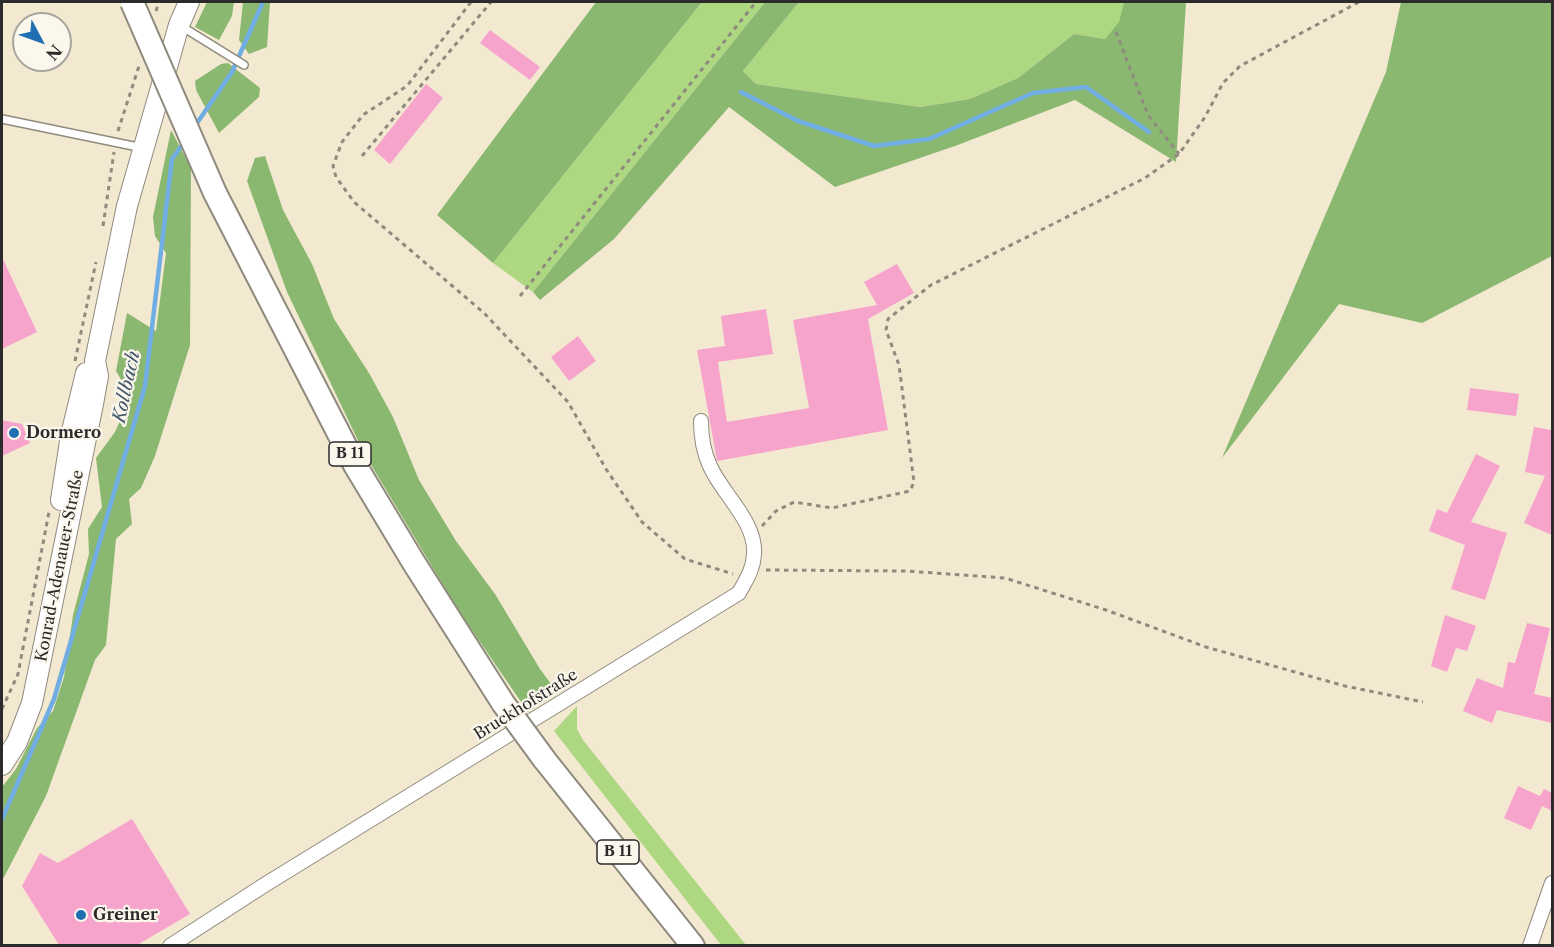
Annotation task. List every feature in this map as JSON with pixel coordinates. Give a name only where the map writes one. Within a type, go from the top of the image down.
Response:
[{"type":"main road","name":"B 11","points":[[132,2],[216,193],[355,465],[503,703],[544,759],[693,945]]},
{"type":"street","name":"Konrad-Adenauer-Straße","points":[[2,765],[17,742],[33,703],[93,404],[98,376],[95,361],[127,206],[179,25],[189,2]]},
{"type":"street","name":"Konrad-Adenauer-Straße","points":[[2,742],[12,724],[23,693],[52,553],[71,435],[86,373],[95,361]]},
{"type":"street","points":[[701,421],[701,438],[710,467],[753,536],[755,553],[752,570]]},
{"type":"street","name":"Bruckhofstraße","points":[[170,945],[738,593],[752,570]]},
{"type":"street","points":[[1530,945],[1552,883]]},
{"type":"lane","points":[[179,25],[244,65]]},
{"type":"lane","points":[[2,119],[144,148]]},
{"type":"path","points":[[471,2],[407,86],[363,116],[342,142],[333,166],[336,177],[354,202],[484,313],[568,402],[606,469],[642,522],[685,559],[735,575],[752,570],[906,571],[1005,578],[1106,610],[1206,647],[1345,686],[1424,702]]},
{"type":"path","points":[[362,156],[491,2]]},
{"type":"path","points":[[520,296],[756,2]]},
{"type":"path","points":[[753,536],[776,511],[794,502],[832,508],[910,491],[914,482],[899,364],[886,330],[888,319],[901,307],[931,285],[1145,178],[1179,154],[1205,117],[1223,83],[1240,66],[1359,2]]},
{"type":"path","points":[[1116,32],[1148,115],[1179,154]]},
{"type":"green space","points":[[207,2],[234,2],[232,16],[219,40],[195,27]]},
{"type":"green space","points":[[243,2],[270,2],[267,47],[249,54],[239,40]]},
{"type":"green space","points":[[596,2],[702,2],[493,263],[437,215]]},
{"type":"green space","points":[[702,2],[765,2],[533,292],[493,263]]},
{"type":"green space","points":[[765,2],[799,2],[743,71],[756,84],[920,107],[970,99],[1018,78],[1074,34],[1105,39],[1119,22],[1124,2],[1186,2],[1176,162],[1075,100],[955,146],[835,187],[729,107],[614,239],[540,300],[533,292]]},
{"type":"green space","points":[[799,2],[1124,2],[1119,23],[1105,39],[1074,34],[1018,78],[970,99],[920,107],[756,84],[743,71]]},
{"type":"green space","points":[[1401,2],[1552,2],[1552,256],[1422,323],[1339,304],[1222,458],[1386,72]]},
{"type":"green space","points":[[228,63],[260,88],[259,97],[219,133],[196,90],[195,81],[221,64]]},
{"type":"green space","points":[[171,130],[191,168],[190,345],[155,456],[141,488],[129,499],[132,524],[116,539],[106,645],[95,660],[46,796],[2,881],[2,787],[16,769],[37,728],[53,711],[64,677],[73,615],[89,554],[88,529],[102,507],[96,458],[115,432],[131,396],[116,371],[127,313],[156,331],[166,253],[155,236],[153,217]]},
{"type":"green space","points":[[265,156],[283,210],[312,264],[334,319],[369,373],[393,417],[419,480],[456,541],[495,594],[540,669],[557,692],[528,712],[458,610],[364,453],[287,292],[247,181],[255,158]]},
{"type":"green space","points":[[577,706],[577,729],[583,740],[746,945],[721,945],[554,731]]},
{"type":"building","points":[[490,30],[540,67],[530,80],[480,43]]},
{"type":"building","points":[[426,84],[443,98],[390,164],[374,150]]},
{"type":"building","points":[[2,257],[37,332],[2,349]]},
{"type":"building","points":[[897,264],[914,293],[868,319],[888,430],[717,461],[697,350],[725,346],[721,316],[766,309],[773,354],[718,362],[727,422],[809,408],[793,320],[877,305],[864,282]]},
{"type":"building","points":[[578,336],[596,361],[569,381],[551,357]]},
{"type":"building","points":[[1470,388],[1519,394],[1516,416],[1467,410]]},
{"type":"building","name":"Dormero","points":[[2,420],[22,424],[30,443],[2,456]]},
{"type":"building","points":[[1534,427],[1552,430],[1552,535],[1524,523],[1545,476],[1525,472]]},
{"type":"building","points":[[1476,454],[1500,466],[1471,522],[1507,533],[1485,600],[1451,589],[1465,545],[1429,531],[1437,509],[1447,513]]},
{"type":"building","points":[[1445,615],[1476,626],[1467,651],[1456,648],[1447,672],[1431,666]]},
{"type":"building","points":[[1527,623],[1550,628],[1534,694],[1552,698],[1552,723],[1497,710],[1492,723],[1463,711],[1477,678],[1503,688],[1508,662],[1515,663]]},
{"type":"building","points":[[1518,786],[1540,796],[1544,789],[1552,793],[1552,811],[1542,806],[1531,830],[1504,818]]},
{"type":"building","points":[[132,819],[190,914],[137,945],[59,945],[22,886],[40,853],[58,863]]},
{"type":"waterway","name":"Kollbach","points":[[195,126],[232,72],[263,2]]},
{"type":"waterway","points":[[741,92],[798,121],[874,146],[929,139],[1033,93],[1086,87],[1149,132]]},
{"type":"waterway","name":"Kollbach","points":[[2,819],[54,699],[145,386],[172,159],[185,141]]},
{"type":"place","name":"Dormero","points":[[14,433]]},
{"type":"place","name":"Greiner","points":[[81,915]]}]
